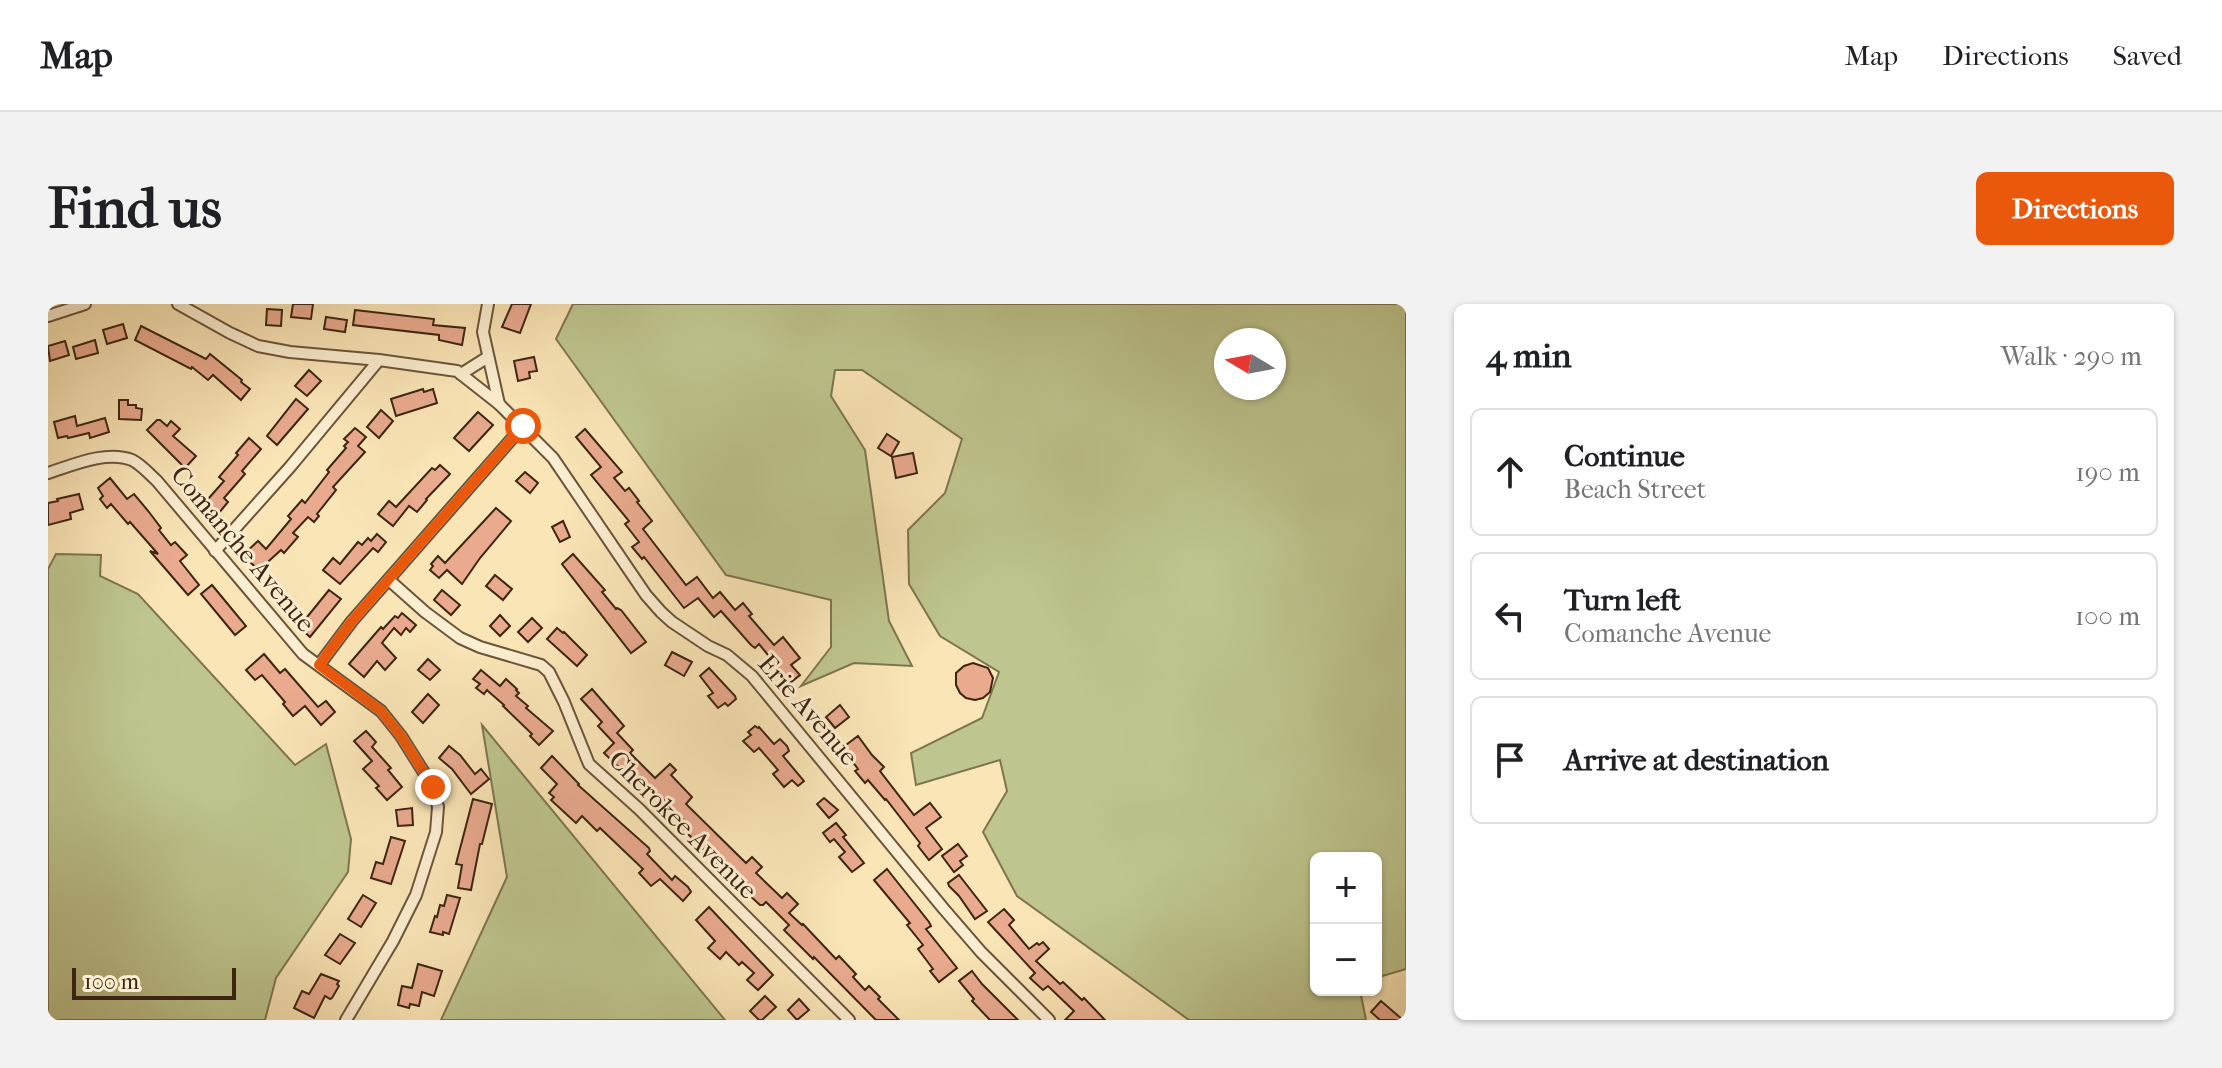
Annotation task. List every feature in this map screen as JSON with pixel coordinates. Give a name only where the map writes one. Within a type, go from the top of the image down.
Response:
[{"type":"street","points":[[48,316],[85,304]]},
{"type":"street","name":"Erie Avenue","points":[[178,304],[258,346],[457,371],[499,404],[553,458],[661,612],[708,646],[727,655],[752,676],[952,919],[1049,1020]]},
{"type":"street","points":[[488,304],[483,332],[499,404]]},
{"type":"street","points":[[461,374],[488,357]]},
{"type":"street","points":[[215,551],[379,360]]},
{"type":"street","points":[[319,665],[352,621],[523,426]]},
{"type":"street","name":"Comanche Avenue","points":[[48,473],[116,456],[142,466],[303,654],[381,711],[433,787],[438,807],[436,832],[416,895],[393,941],[346,1020]]},
{"type":"street","name":"Cherokee Avenue","points":[[389,580],[460,638],[541,665],[549,672],[589,764],[639,809],[849,1020]]},
{"type":"green space","points":[[573,304],[1406,304],[1406,969],[1382,976],[1382,852],[1310,852],[1310,996],[1361,996],[1366,1020],[1189,1020],[1017,896],[983,832],[1007,791],[1000,760],[916,785],[911,753],[982,718],[999,672],[940,636],[909,584],[908,530],[945,493],[962,439],[862,370],[835,370],[831,396],[865,450],[889,621],[912,666],[854,663],[801,686],[831,647],[831,600],[726,575],[556,339]]},
{"type":"green space","points":[[56,554],[101,555],[100,576],[138,594],[295,765],[326,744],[351,839],[348,872],[276,978],[265,1020],[48,1020],[48,569]]},
{"type":"green space","points":[[482,725],[725,1020],[441,1020],[507,877]]},
{"type":"building","points":[[293,304],[313,304],[311,319],[291,317]]},
{"type":"building","points":[[512,304],[531,304],[520,333],[502,327]]},
{"type":"building","points":[[267,309],[282,310],[281,326],[266,325]]},
{"type":"building","points":[[355,310],[434,319],[433,325],[465,328],[462,345],[439,340],[439,335],[353,325]]},
{"type":"building","points":[[326,317],[347,320],[345,332],[324,329]]},
{"type":"building","points":[[123,324],[127,338],[107,344],[103,330]]},
{"type":"building","points":[[141,326],[206,359],[210,354],[250,389],[241,400],[213,375],[208,380],[192,367],[135,340]]},
{"type":"building","points":[[95,340],[98,353],[76,359],[73,347]]},
{"type":"building","points":[[65,341],[69,355],[50,361],[48,346]]},
{"type":"building","points":[[534,357],[537,371],[529,372],[530,378],[518,381],[514,361]]},
{"type":"building","points":[[309,370],[321,381],[307,396],[295,386]]},
{"type":"building","points":[[423,389],[424,392],[433,389],[437,403],[396,416],[391,399]]},
{"type":"building","points":[[296,399],[308,409],[277,445],[267,436]]},
{"type":"building","points":[[119,400],[128,400],[128,405],[142,409],[141,420],[119,419]]},
{"type":"building","points":[[381,410],[393,421],[379,438],[367,427]]},
{"type":"building","points":[[478,412],[493,425],[469,451],[454,438]]},
{"type":"building","points":[[75,416],[77,426],[105,418],[109,432],[90,438],[89,433],[58,438],[54,422]]},
{"type":"building","points":[[157,420],[167,426],[171,421],[180,429],[173,436],[196,456],[185,468],[147,430]]},
{"type":"building","points":[[355,428],[366,437],[358,446],[365,452],[333,487],[336,490],[314,522],[308,517],[293,533],[298,537],[284,553],[281,550],[259,570],[244,557],[248,554],[246,552],[258,541],[266,549],[291,519],[288,516],[302,500],[305,503],[329,472],[327,470],[346,448],[344,446],[348,442],[344,439]]},
{"type":"building","points":[[585,429],[622,472],[614,478],[625,491],[629,488],[639,501],[652,521],[643,529],[686,585],[697,577],[713,598],[720,592],[735,610],[743,603],[752,614],[749,616],[774,645],[783,637],[800,658],[791,665],[800,675],[786,686],[776,674],[780,670],[759,644],[755,648],[751,645],[721,611],[714,617],[698,598],[684,608],[644,557],[642,559],[632,547],[639,542],[625,524],[629,521],[591,475],[601,467],[576,437]]},
{"type":"building","points":[[887,434],[899,442],[891,456],[878,448]]},
{"type":"building","points":[[249,438],[261,449],[242,471],[245,474],[224,498],[228,502],[214,519],[201,507],[224,481],[219,477]]},
{"type":"building","points":[[913,453],[917,473],[896,478],[892,457]]},
{"type":"building","points":[[440,465],[450,474],[417,512],[409,506],[393,526],[378,514],[389,501],[396,507],[432,468],[435,470]]},
{"type":"building","points":[[525,472],[538,483],[530,493],[516,481]]},
{"type":"building","points":[[110,478],[127,499],[134,494],[171,545],[175,542],[187,555],[180,561],[199,585],[188,595],[130,522],[128,524],[111,504],[107,508],[100,499],[103,496],[98,488]]},
{"type":"building","points":[[79,494],[83,509],[70,513],[71,519],[48,525],[48,503]]},
{"type":"building","points":[[496,508],[511,521],[462,584],[447,570],[439,578],[430,570],[438,556],[445,563]]},
{"type":"building","points":[[563,521],[570,537],[560,542],[552,527]]},
{"type":"building","points":[[377,534],[386,542],[378,552],[373,548],[340,584],[323,570],[333,558],[340,564],[358,542],[362,545]]},
{"type":"building","points":[[573,554],[646,642],[631,653],[562,564]]},
{"type":"building","points":[[495,575],[512,589],[503,600],[486,586]]},
{"type":"building","points":[[212,585],[246,626],[235,635],[201,594]]},
{"type":"building","points":[[329,590],[341,599],[310,637],[299,627]]},
{"type":"building","points":[[442,590],[460,605],[451,615],[434,600]]},
{"type":"building","points":[[402,613],[416,625],[410,632],[406,628],[401,635],[394,628],[382,643],[396,658],[385,670],[377,661],[364,677],[349,664],[381,627],[383,629]]},
{"type":"building","points":[[500,615],[510,626],[500,636],[490,626]]},
{"type":"building","points":[[532,618],[542,628],[528,642],[518,632]]},
{"type":"building","points":[[557,628],[587,655],[577,666],[547,639]]},
{"type":"building","points":[[672,652],[692,662],[684,676],[665,665]]},
{"type":"building","points":[[264,654],[280,673],[285,669],[318,707],[326,701],[335,712],[321,725],[305,706],[293,716],[262,675],[255,680],[246,670]]},
{"type":"building","points":[[428,659],[440,670],[430,680],[418,670]]},
{"type":"building","points":[[973,663],[988,668],[993,678],[990,692],[975,700],[966,698],[956,685],[956,673]]},
{"type":"building","points":[[709,668],[735,696],[736,699],[728,706],[725,703],[718,708],[708,696],[713,693],[700,676]]},
{"type":"building","points":[[481,670],[500,686],[506,679],[517,689],[519,693],[516,696],[528,706],[526,708],[553,731],[539,745],[504,705],[487,690],[484,694],[476,688],[480,684],[473,679]]},
{"type":"building","points":[[592,689],[624,726],[617,733],[633,750],[630,753],[655,778],[670,764],[676,770],[671,775],[692,797],[686,804],[746,863],[752,857],[762,867],[756,873],[782,898],[787,893],[798,904],[789,913],[836,959],[839,956],[856,974],[853,977],[865,990],[869,986],[899,1020],[876,1020],[784,930],[789,925],[766,902],[760,905],[747,893],[752,888],[729,865],[724,870],[678,824],[683,819],[641,777],[635,783],[604,753],[614,743],[598,726],[602,722],[581,699]]},
{"type":"building","points":[[428,694],[439,705],[423,723],[412,712]]},
{"type":"building","points":[[840,705],[849,717],[835,728],[826,717]]},
{"type":"building","points":[[755,726],[774,744],[780,739],[787,746],[789,751],[783,756],[804,781],[798,786],[792,780],[784,787],[773,774],[778,770],[759,748],[754,752],[743,741],[751,735],[748,732]]},
{"type":"building","points":[[366,731],[376,742],[372,747],[391,768],[388,770],[402,787],[387,800],[363,769],[372,761],[354,741]]},
{"type":"building","points":[[858,736],[884,767],[880,771],[914,815],[930,803],[941,817],[926,828],[942,849],[929,860],[918,846],[920,843],[886,799],[855,771],[858,769],[842,748]]},
{"type":"building","points":[[449,746],[475,774],[481,769],[489,779],[471,794],[452,769],[439,758]]},
{"type":"building","points":[[552,756],[578,785],[649,848],[647,854],[672,880],[675,876],[688,887],[691,892],[683,901],[660,879],[651,886],[639,873],[643,869],[600,828],[597,831],[582,816],[576,823],[551,800],[554,797],[549,793],[557,784],[541,768]]},
{"type":"building","points":[[824,798],[838,810],[829,818],[817,804]]},
{"type":"building","points":[[473,799],[492,804],[471,890],[458,888],[462,865],[456,864]]},
{"type":"building","points":[[412,808],[413,825],[398,826],[396,810]]},
{"type":"building","points":[[836,823],[864,863],[852,872],[839,857],[845,852],[834,839],[830,842],[823,833]]},
{"type":"building","points":[[391,837],[405,841],[391,884],[371,878],[376,862],[383,864]]},
{"type":"building","points":[[958,844],[967,856],[960,861],[963,865],[954,872],[942,856]]},
{"type":"building","points":[[887,869],[929,922],[931,926],[926,929],[957,968],[939,982],[918,949],[923,945],[907,925],[910,923],[874,880]]},
{"type":"building","points":[[959,875],[987,911],[975,919],[949,886],[948,883]]},
{"type":"building","points":[[363,895],[376,903],[361,927],[348,919]]},
{"type":"building","points":[[447,895],[460,898],[449,934],[430,932],[440,905],[444,906]]},
{"type":"building","points":[[709,907],[773,975],[758,990],[747,980],[754,973],[742,962],[739,965],[726,952],[720,959],[708,948],[715,941],[696,920]]},
{"type":"building","points":[[1004,909],[1014,920],[1009,925],[1029,949],[1043,942],[1049,949],[1036,961],[1060,984],[1063,982],[1082,1000],[1084,998],[1105,1020],[1065,1020],[1074,1011],[1048,986],[1043,990],[1030,978],[1035,973],[988,922]]},
{"type":"building","points":[[340,934],[355,943],[340,964],[325,955]]},
{"type":"building","points":[[418,964],[442,971],[434,996],[422,992],[419,1006],[410,1004],[409,1008],[398,1005],[402,986],[412,988]]},
{"type":"building","points":[[972,971],[1018,1020],[990,1020],[972,1001],[974,999],[959,981]]},
{"type":"building","points":[[321,974],[339,981],[339,986],[332,998],[325,996],[314,1018],[294,1008],[302,991],[309,994]]},
{"type":"building","points":[[765,996],[776,1007],[759,1020],[750,1011]]},
{"type":"building","points":[[799,999],[809,1010],[797,1020],[788,1010]]},
{"type":"building","points":[[1381,1001],[1403,1020],[1380,1020],[1371,1012]]},
{"type":"route","points":[[433,787],[381,711],[319,665],[352,621],[523,426]]}]
